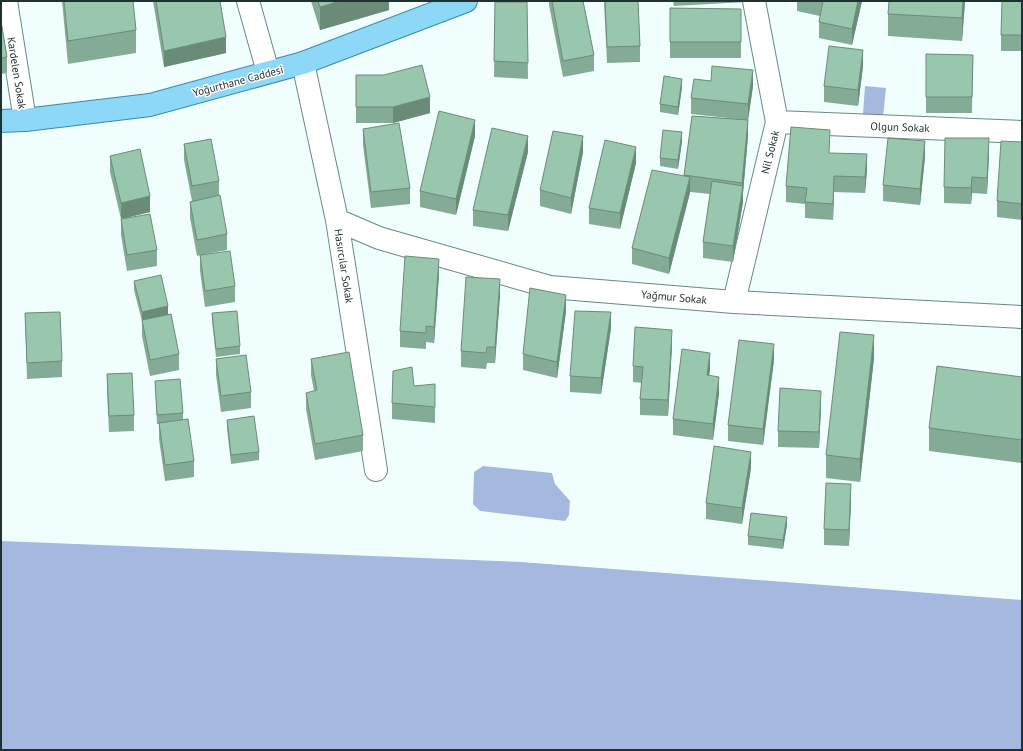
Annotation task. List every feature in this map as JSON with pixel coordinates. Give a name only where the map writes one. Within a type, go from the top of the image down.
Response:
[{"type":"main road","name":"Yoğurthane Caddesi","points":[[1,121],[25,120],[150,105],[303,63],[466,1]]},
{"type":"street","name":"Kardelen Sokak","points":[[6,1],[25,120]]},
{"type":"street","points":[[248,1],[268,72]]},
{"type":"street","name":"Nil Sokak","points":[[734,302],[777,122],[754,1]]},
{"type":"street","name":"Hasırcılar Sokak","points":[[303,63],[337,220],[376,470]]},
{"type":"street","name":"Olgun Sokak","points":[[777,122],[1022,132]]},
{"type":"street","name":"Yağmur Sokak","points":[[337,220],[379,238],[550,287],[734,302],[1022,317]]},
{"type":"water","points":[[865,86],[886,88],[883,117],[863,114]]},
{"type":"water","points":[[483,466],[552,473],[555,484],[570,501],[569,515],[565,521],[480,511],[473,504],[474,472]]},
{"type":"water","points":[[1,541],[521,562],[1022,600],[1022,750],[1,750]]},
{"type":"building","points":[[64,1],[133,1],[136,30],[68,41]]},
{"type":"building","points":[[156,1],[220,1],[226,37],[164,51]]},
{"type":"building","points":[[318,1],[341,1],[320,7]]},
{"type":"building","points":[[552,1],[583,1],[594,55],[563,61]]},
{"type":"building","points":[[605,1],[638,1],[640,46],[607,47]]},
{"type":"building","points":[[823,1],[858,1],[852,29],[819,22]]},
{"type":"building","points":[[889,1],[963,1],[962,18],[888,14]]},
{"type":"building","points":[[1002,1],[1022,1],[1022,35],[1001,35]]},
{"type":"building","points":[[495,2],[527,2],[528,63],[494,61]]},
{"type":"building","points":[[670,8],[741,9],[741,42],[670,42]]},
{"type":"building","points":[[1,21],[7,57],[1,58]]},
{"type":"building","points":[[829,46],[863,50],[858,90],[824,86]]},
{"type":"building","points":[[926,54],[973,55],[972,97],[926,97]]},
{"type":"building","points":[[422,65],[430,97],[393,107],[356,107],[356,75],[384,75]]},
{"type":"building","points":[[712,66],[753,70],[748,104],[691,98],[694,79],[711,81]]},
{"type":"building","points":[[664,76],[682,79],[678,107],[660,104]]},
{"type":"building","points":[[439,111],[475,120],[456,199],[420,191]]},
{"type":"building","points":[[692,116],[748,120],[742,183],[684,175]]},
{"type":"building","points":[[399,123],[410,188],[371,192],[363,129]]},
{"type":"building","points":[[791,127],[830,130],[829,153],[867,154],[865,177],[834,176],[833,204],[805,202],[807,188],[786,186]]},
{"type":"building","points":[[492,128],[528,136],[508,215],[473,210]]},
{"type":"building","points":[[663,130],[682,132],[678,160],[660,158]]},
{"type":"building","points":[[553,131],[583,136],[571,198],[540,190]]},
{"type":"building","points":[[888,138],[925,141],[920,189],[883,185]]},
{"type":"building","points":[[945,138],[989,138],[987,178],[972,177],[971,188],[944,187]]},
{"type":"building","points":[[211,139],[219,181],[192,186],[184,144]]},
{"type":"building","points":[[605,140],[636,147],[620,213],[589,208]]},
{"type":"building","points":[[1001,141],[1022,142],[1022,204],[997,201]]},
{"type":"building","points":[[140,149],[150,196],[121,203],[110,156]]},
{"type":"building","points":[[652,170],[690,177],[669,258],[632,248]]},
{"type":"building","points":[[712,181],[743,186],[733,246],[703,242]]},
{"type":"building","points":[[220,195],[227,234],[197,240],[190,202]]},
{"type":"building","points":[[150,214],[157,250],[127,255],[121,219]]},
{"type":"building","points":[[230,251],[235,286],[205,291],[200,255]]},
{"type":"building","points":[[405,256],[439,259],[434,327],[426,326],[426,333],[400,331]]},
{"type":"building","points":[[161,275],[168,306],[142,312],[134,281]]},
{"type":"building","points":[[466,277],[500,279],[495,347],[487,347],[486,353],[461,351]]},
{"type":"building","points":[[530,288],[566,295],[557,362],[523,354]]},
{"type":"building","points":[[237,311],[240,346],[216,349],[212,313]]},
{"type":"building","points":[[575,311],[611,312],[601,378],[570,376]]},
{"type":"building","points":[[60,312],[62,361],[27,363],[25,313]]},
{"type":"building","points":[[171,314],[179,354],[150,360],[142,320]]},
{"type":"building","points":[[635,327],[672,330],[668,400],[640,399],[643,367],[633,366]]},
{"type":"building","points":[[840,332],[874,335],[860,459],[826,455]]},
{"type":"building","points":[[739,340],[774,344],[763,429],[728,425]]},
{"type":"building","points":[[682,349],[710,353],[707,375],[719,377],[713,424],[673,419]]},
{"type":"building","points":[[349,352],[363,435],[315,444],[306,393],[317,390],[311,359]]},
{"type":"building","points":[[246,355],[251,392],[221,396],[216,359]]},
{"type":"building","points":[[937,366],[1022,377],[1022,440],[929,428]]},
{"type":"building","points":[[412,367],[414,386],[435,384],[435,407],[392,403],[393,371]]},
{"type":"building","points":[[132,373],[134,415],[109,416],[107,374]]},
{"type":"building","points":[[180,379],[183,413],[157,415],[155,381]]},
{"type":"building","points":[[780,388],[821,391],[819,432],[778,431]]},
{"type":"building","points":[[254,416],[259,452],[231,455],[227,420]]},
{"type":"building","points":[[188,419],[194,461],[165,465],[159,423]]},
{"type":"building","points":[[714,446],[751,452],[742,508],[706,503]]},
{"type":"building","points":[[826,483],[851,484],[849,530],[824,529]]},
{"type":"building","points":[[751,513],[787,517],[783,540],[748,536]]}]
